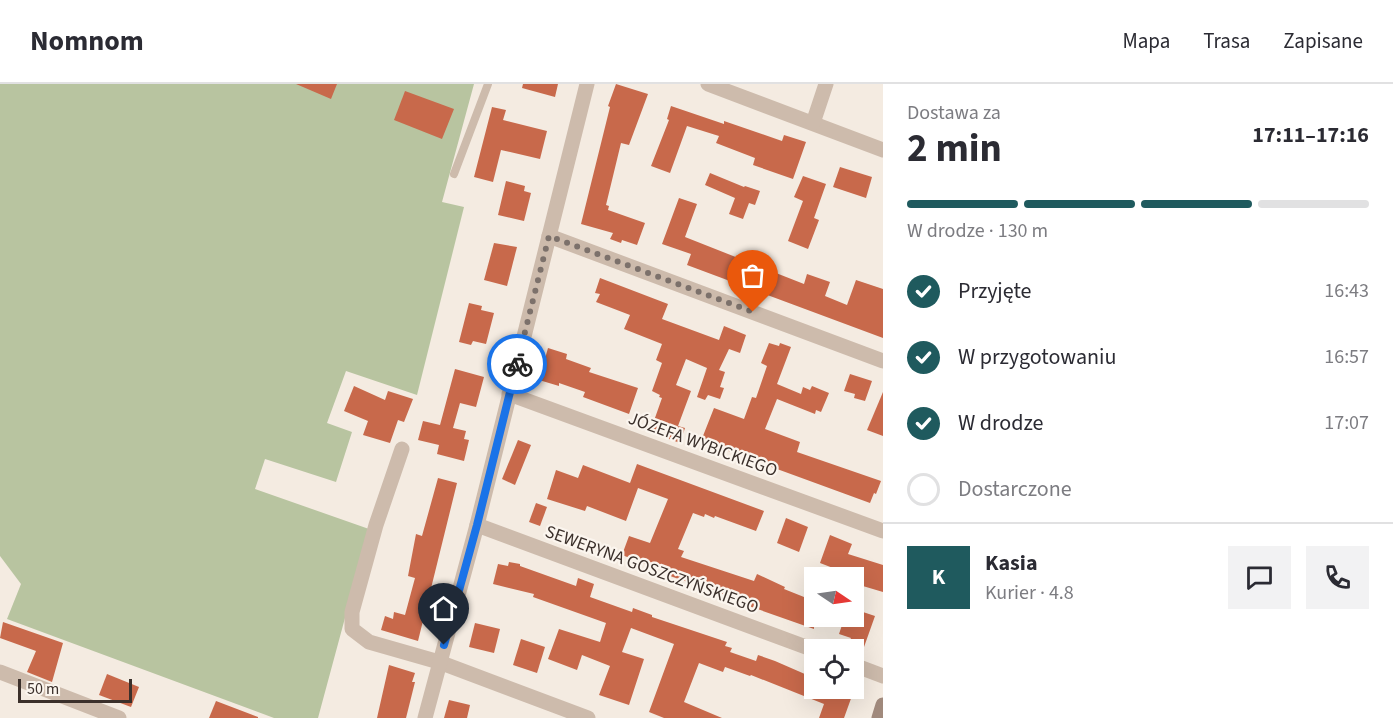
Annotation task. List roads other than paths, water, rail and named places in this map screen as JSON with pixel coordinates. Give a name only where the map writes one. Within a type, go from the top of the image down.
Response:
[{"type":"street","points":[[425,718],[477,525],[587,84]]},
{"type":"street","points":[[708,84],[883,150]]},
{"type":"street","points":[[813,123],[826,84]]},
{"type":"street","points":[[549,236],[883,361]]},
{"type":"street","name":"JÓZEFA WYBICKIEGO","points":[[509,394],[883,531]]},
{"type":"street","points":[[402,448],[376,525],[352,612],[352,629],[369,642],[439,662],[588,718]]},
{"type":"street","name":"SEWERYNA GOSZCZYŃSKIEGO","points":[[477,525],[804,646]]},
{"type":"street","points":[[864,669],[883,676]]},
{"type":"street","points":[[0,672],[118,718]]},
{"type":"street","points":[[879,718],[883,705]]},
{"type":"lane","points":[[454,174],[488,84]]}]
